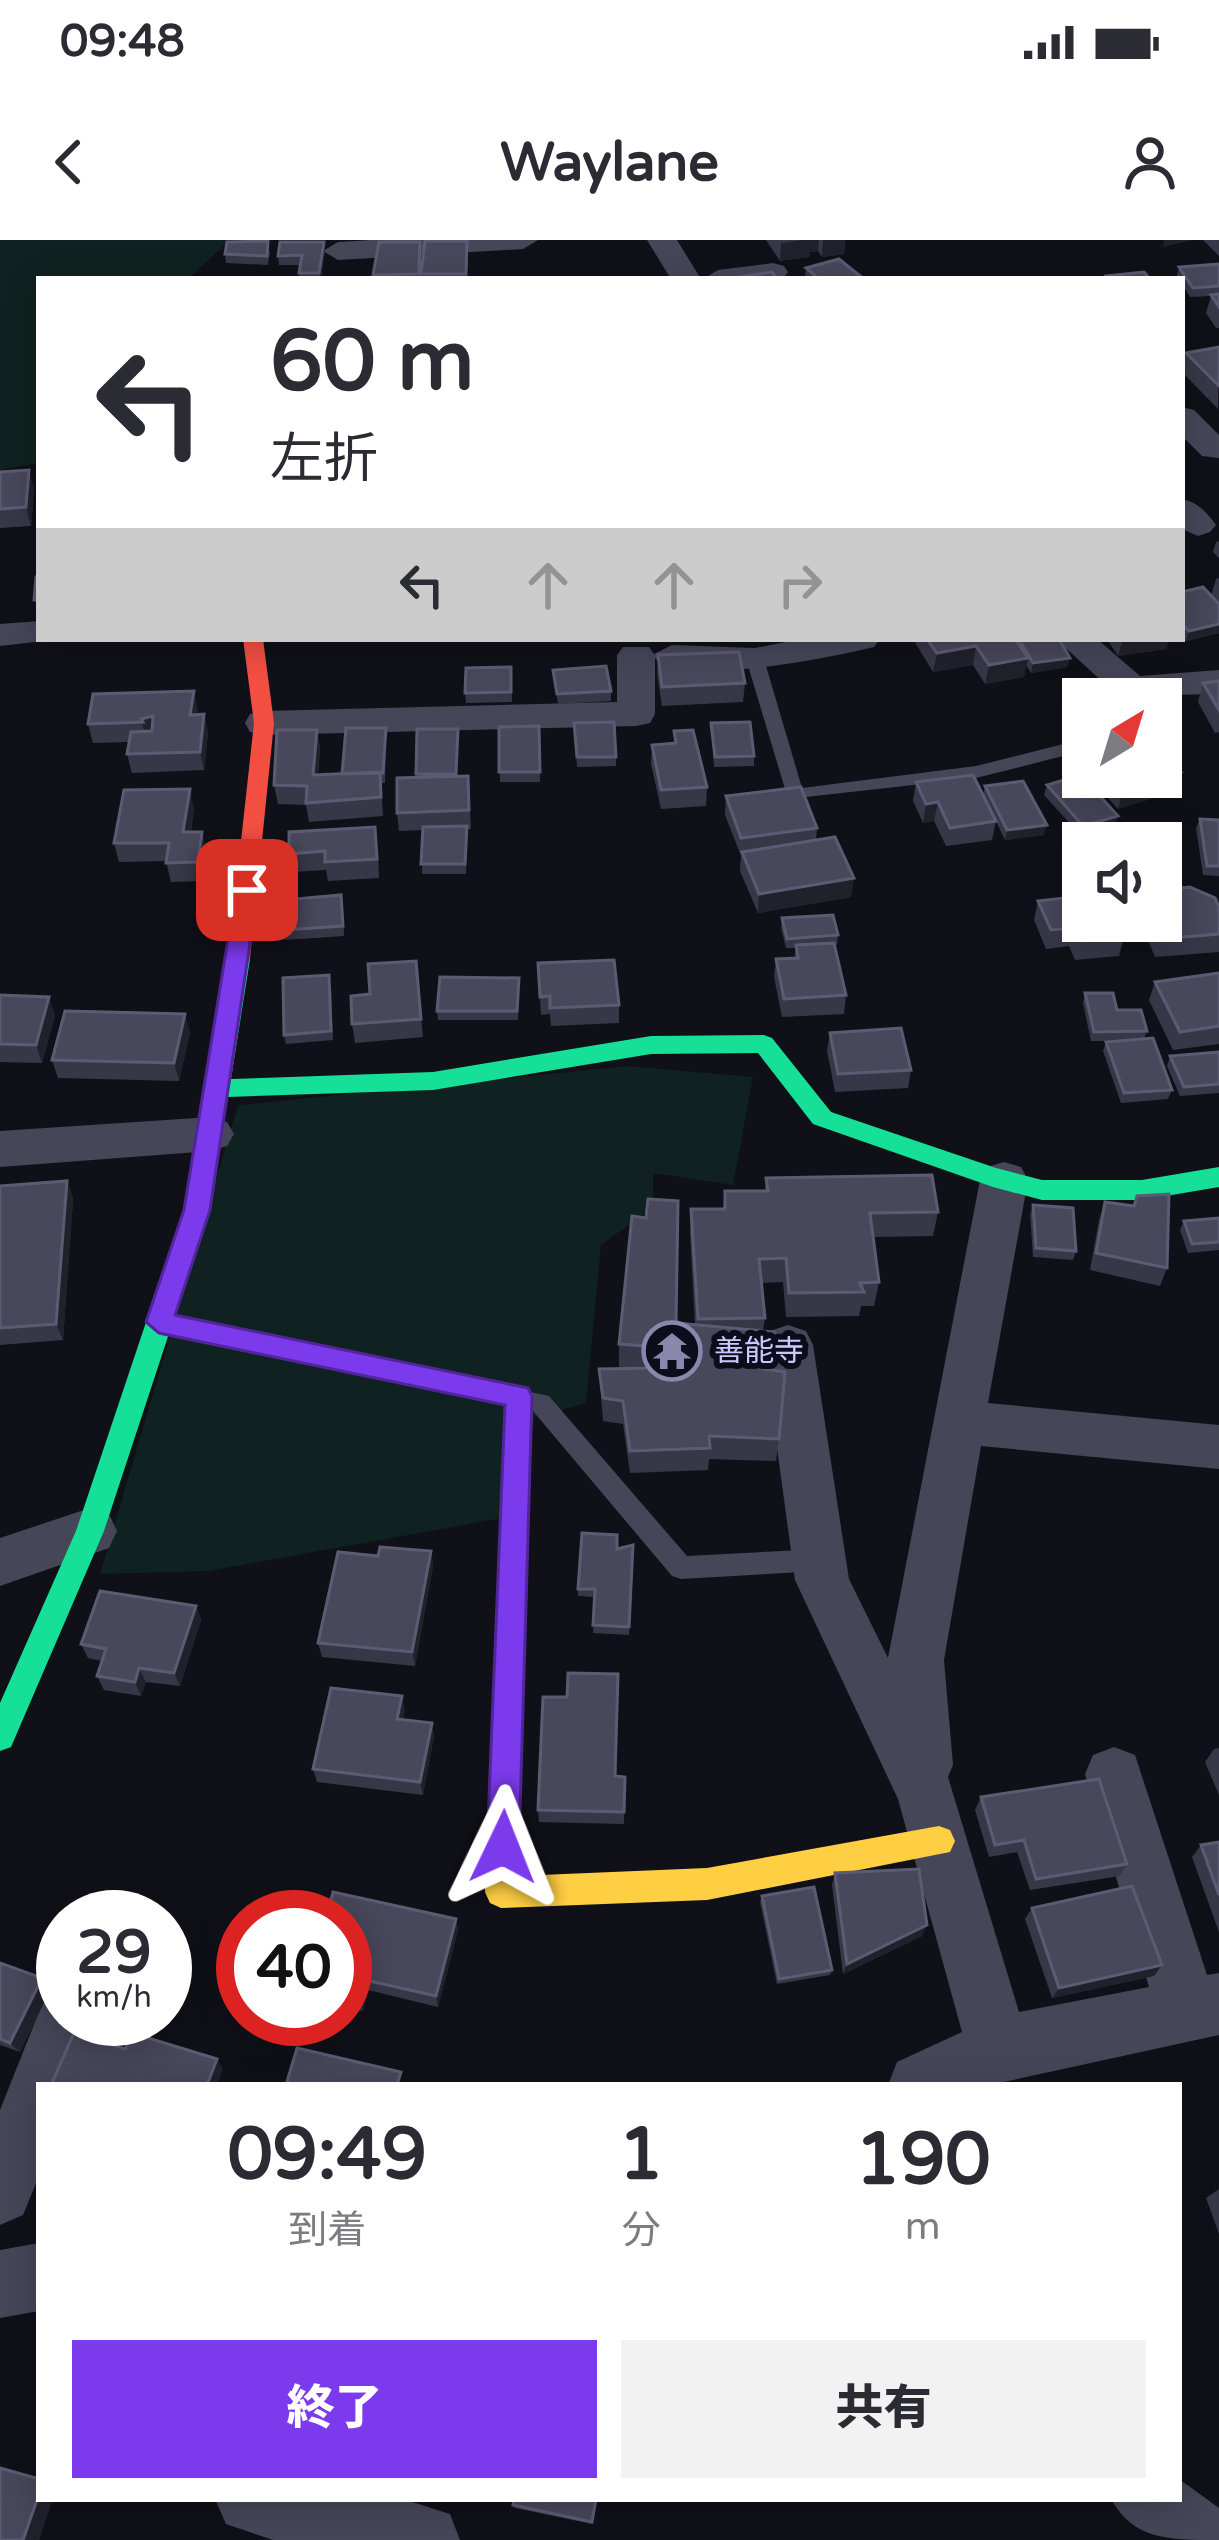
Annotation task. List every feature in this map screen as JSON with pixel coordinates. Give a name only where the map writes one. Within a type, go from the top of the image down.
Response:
[{"type":"street","points":[[339,257],[523,240]]},
{"type":"street","points":[[662,240],[684,276]]},
{"type":"street","points":[[489,276],[491,245]]},
{"type":"street","points":[[742,276],[773,272]]},
{"type":"street","points":[[1185,421],[1205,451]]},
{"type":"street","points":[[0,635],[36,632]]},
{"type":"street","points":[[0,1737],[90,1531],[197,1210],[243,932],[264,723],[253,642]]},
{"type":"street","points":[[264,723],[636,714],[636,647],[754,658],[844,642]]},
{"type":"street","points":[[1078,642],[1119,678]]},
{"type":"street","points":[[1182,687],[1219,682]]},
{"type":"street","points":[[0,1149],[214,1111],[651,1045],[764,1044],[822,1118],[1004,1180],[1042,1190],[1142,1190],[1219,1177]]},
{"type":"street","points":[[1004,1180],[916,1660],[964,2070],[1203,2007],[1114,1774]]},
{"type":"street","points":[[788,1345],[822,1580],[933,1818]]},
{"type":"street","points":[[519,1396],[501,1892],[707,1884],[933,1818]]},
{"type":"street","points":[[959,1422],[1219,1447]]},
{"type":"street","points":[[0,1562],[90,1531]]},
{"type":"street","points":[[42,2082],[56,2046]]},
{"type":"street","points":[[0,2192],[36,2098]]},
{"type":"street","points":[[0,2284],[36,2278]]},
{"type":"street","points":[[264,2502],[424,2540]]},
{"type":"street","points":[[1152,2502],[1203,2540]]},
{"type":"lane","points":[[754,658],[795,795],[976,772],[1062,750]]},
{"type":"lane","points":[[159,1322],[540,1402],[681,1568],[820,1560]]},
{"type":"shaded area","points":[[0,240],[230,240],[191,276],[36,276],[36,464],[0,470]]},
{"type":"shaded area","points":[[627,1066],[753,1077],[733,1185],[653,1173],[653,1208],[601,1245],[586,1403],[532,1418],[508,1517],[209,1571],[100,1574],[238,1105]]},
{"type":"building","points":[[268,241],[267,256],[225,254],[227,242]]},
{"type":"building","points":[[425,241],[467,241],[466,274],[421,274]]},
{"type":"building","points":[[280,242],[324,242],[319,273],[299,273],[302,255],[278,256]]},
{"type":"building","points":[[379,242],[420,242],[419,274],[373,275]]},
{"type":"building","points":[[839,259],[860,276],[815,276],[806,268]]},
{"type":"building","points":[[1219,264],[1219,286],[1193,288],[1179,267]]},
{"type":"building","points":[[1219,347],[1219,386],[1186,353]]},
{"type":"building","points":[[29,470],[26,507],[0,509],[0,472]]},
{"type":"building","points":[[1203,587],[1219,604],[1219,624],[1189,631],[1185,591]]},
{"type":"building","points":[[929,642],[1017,642],[1028,658],[989,665],[976,646],[937,653]]},
{"type":"building","points":[[1021,642],[1061,642],[1070,658],[1033,663]]},
{"type":"building","points":[[739,652],[745,683],[662,687],[658,655]]},
{"type":"building","points":[[606,666],[611,691],[557,694],[553,670]]},
{"type":"building","points":[[511,667],[511,692],[465,693],[466,668]]},
{"type":"building","points":[[1219,681],[1219,710],[1203,683]]},
{"type":"building","points":[[194,691],[190,715],[204,714],[200,752],[127,754],[131,732],[152,731],[153,716],[141,719],[143,722],[88,724],[93,694]]},
{"type":"building","points":[[614,722],[616,757],[577,757],[574,723]]},
{"type":"building","points":[[750,722],[754,756],[715,757],[711,723]]},
{"type":"building","points":[[539,726],[540,772],[499,772],[499,727]]},
{"type":"building","points":[[346,728],[386,728],[383,773],[342,774]]},
{"type":"building","points":[[417,729],[458,729],[456,774],[416,774]]},
{"type":"building","points":[[277,730],[317,730],[313,775],[380,772],[381,797],[306,803],[307,786],[274,785]]},
{"type":"building","points":[[693,730],[707,787],[661,790],[652,745],[676,743],[674,731]]},
{"type":"building","points":[[973,775],[996,821],[950,828],[938,802],[926,804],[916,782]]},
{"type":"building","points":[[468,776],[469,810],[397,813],[397,778]]},
{"type":"building","points":[[1023,781],[1047,825],[1007,830],[985,786]]},
{"type":"building","points":[[1062,781],[1062,798],[1102,798],[1118,816],[1079,822],[1047,785]]},
{"type":"building","points":[[801,787],[817,828],[741,838],[726,796]]},
{"type":"building","points":[[190,789],[183,832],[202,832],[198,862],[166,863],[169,843],[114,843],[124,790]]},
{"type":"building","points":[[1200,819],[1219,820],[1219,866],[1207,866]]},
{"type":"building","points":[[467,826],[465,864],[421,864],[423,827]]},
{"type":"building","points":[[375,827],[377,859],[325,862],[325,851],[289,854],[289,832]]},
{"type":"building","points":[[835,837],[854,878],[759,894],[742,852]]},
{"type":"building","points":[[1182,888],[1215,898],[1219,934],[1182,937]]},
{"type":"building","points":[[341,895],[343,926],[284,930],[283,900]]},
{"type":"building","points":[[1062,898],[1062,929],[1051,930],[1038,901]]},
{"type":"building","points":[[833,915],[838,935],[787,939],[782,918]]},
{"type":"building","points":[[834,943],[846,995],[784,999],[776,959],[798,958],[796,945]]},
{"type":"building","points":[[614,960],[619,1005],[550,1008],[550,996],[540,997],[538,963]]},
{"type":"building","points":[[416,961],[421,1019],[352,1024],[351,996],[370,994],[368,964]]},
{"type":"building","points":[[1219,973],[1219,1026],[1180,1032],[1155,982]]},
{"type":"building","points":[[329,975],[331,1031],[284,1035],[283,978]]},
{"type":"building","points":[[440,977],[519,978],[517,1011],[437,1011]]},
{"type":"building","points":[[1085,993],[1113,993],[1117,1010],[1141,1010],[1147,1031],[1094,1032]]},
{"type":"building","points":[[0,995],[49,997],[36,1045],[0,1044]]},
{"type":"building","points":[[65,1011],[185,1014],[174,1063],[52,1060]]},
{"type":"building","points":[[901,1028],[911,1070],[838,1074],[830,1033]]},
{"type":"building","points":[[1153,1038],[1172,1090],[1124,1093],[1106,1042]]},
{"type":"building","points":[[1219,1052],[1219,1084],[1184,1087],[1170,1056]]},
{"type":"building","points":[[932,1175],[938,1212],[870,1213],[879,1282],[860,1283],[864,1292],[789,1293],[786,1258],[759,1259],[765,1318],[698,1319],[691,1209],[725,1209],[725,1191],[768,1191],[766,1178]]},
{"type":"building","points":[[67,1181],[56,1324],[0,1328],[0,1186]]},
{"type":"building","points":[[1169,1194],[1167,1268],[1096,1253],[1105,1202],[1134,1206],[1137,1196]]},
{"type":"building","name":"善能寺","points":[[648,1199],[678,1201],[676,1323],[774,1332],[764,1369],[785,1372],[779,1439],[709,1436],[710,1448],[630,1451],[623,1401],[603,1398],[599,1369],[658,1368],[659,1347],[619,1344],[632,1216],[646,1218]]},
{"type":"building","points":[[1033,1205],[1073,1208],[1076,1251],[1036,1248]]},
{"type":"building","points":[[1219,1218],[1219,1242],[1192,1244],[1184,1221]]},
{"type":"building","points":[[582,1533],[617,1535],[617,1549],[633,1545],[629,1627],[593,1625],[595,1589],[578,1589]]},
{"type":"building","points":[[380,1547],[431,1551],[412,1652],[318,1643],[338,1552],[378,1556]]},
{"type":"building","points":[[100,1591],[196,1606],[174,1673],[139,1668],[135,1682],[97,1676],[106,1649],[81,1644]]},
{"type":"building","points":[[568,1673],[618,1674],[615,1776],[625,1777],[624,1812],[538,1810],[543,1697],[567,1697]]},
{"type":"building","points":[[331,1688],[402,1696],[397,1719],[432,1723],[420,1782],[313,1769]]},
{"type":"building","points":[[1099,1779],[1127,1864],[1036,1879],[1024,1840],[995,1845],[981,1797]]},
{"type":"building","points":[[1219,1842],[1219,1895],[1201,1845]]},
{"type":"building","points":[[919,1869],[927,1925],[847,1964],[835,1873]]},
{"type":"building","points":[[1132,1886],[1162,1965],[1059,1988],[1032,1908]]},
{"type":"building","points":[[814,1887],[832,1970],[779,1979],[762,1896]]},
{"type":"building","points":[[372,1901],[456,1919],[436,1996],[372,1982]]},
{"type":"building","points":[[0,1963],[36,1976],[36,1990],[10,2043],[0,2039]]},
{"type":"building","points":[[68,2046],[174,2046],[217,2059],[208,2082],[52,2082]]},
{"type":"building","points":[[297,2048],[401,2072],[398,2082],[287,2082]]},
{"type":"building","points":[[0,2468],[36,2478],[36,2502],[23,2540],[0,2540]]},
{"type":"building","points":[[514,2502],[595,2502],[592,2522]]},
{"type":"traffic: fast","points":[[0,1737],[90,1531],[197,1209],[239,959]]},
{"type":"traffic: fast","points":[[217,1088],[433,1081],[651,1045],[764,1044],[822,1118],[993,1177],[1042,1190],[1142,1190],[1219,1177]]},
{"type":"traffic: slow","points":[[519,1396],[501,1892],[707,1884],[939,1841]]},
{"type":"traffic: jam","points":[[239,959],[264,723],[253,642]]},
{"type":"place","name":"善能寺","points":[[672,1351]]},
{"type":"route","points":[[247,890],[197,1210],[159,1322],[519,1396],[503,1847]]}]
